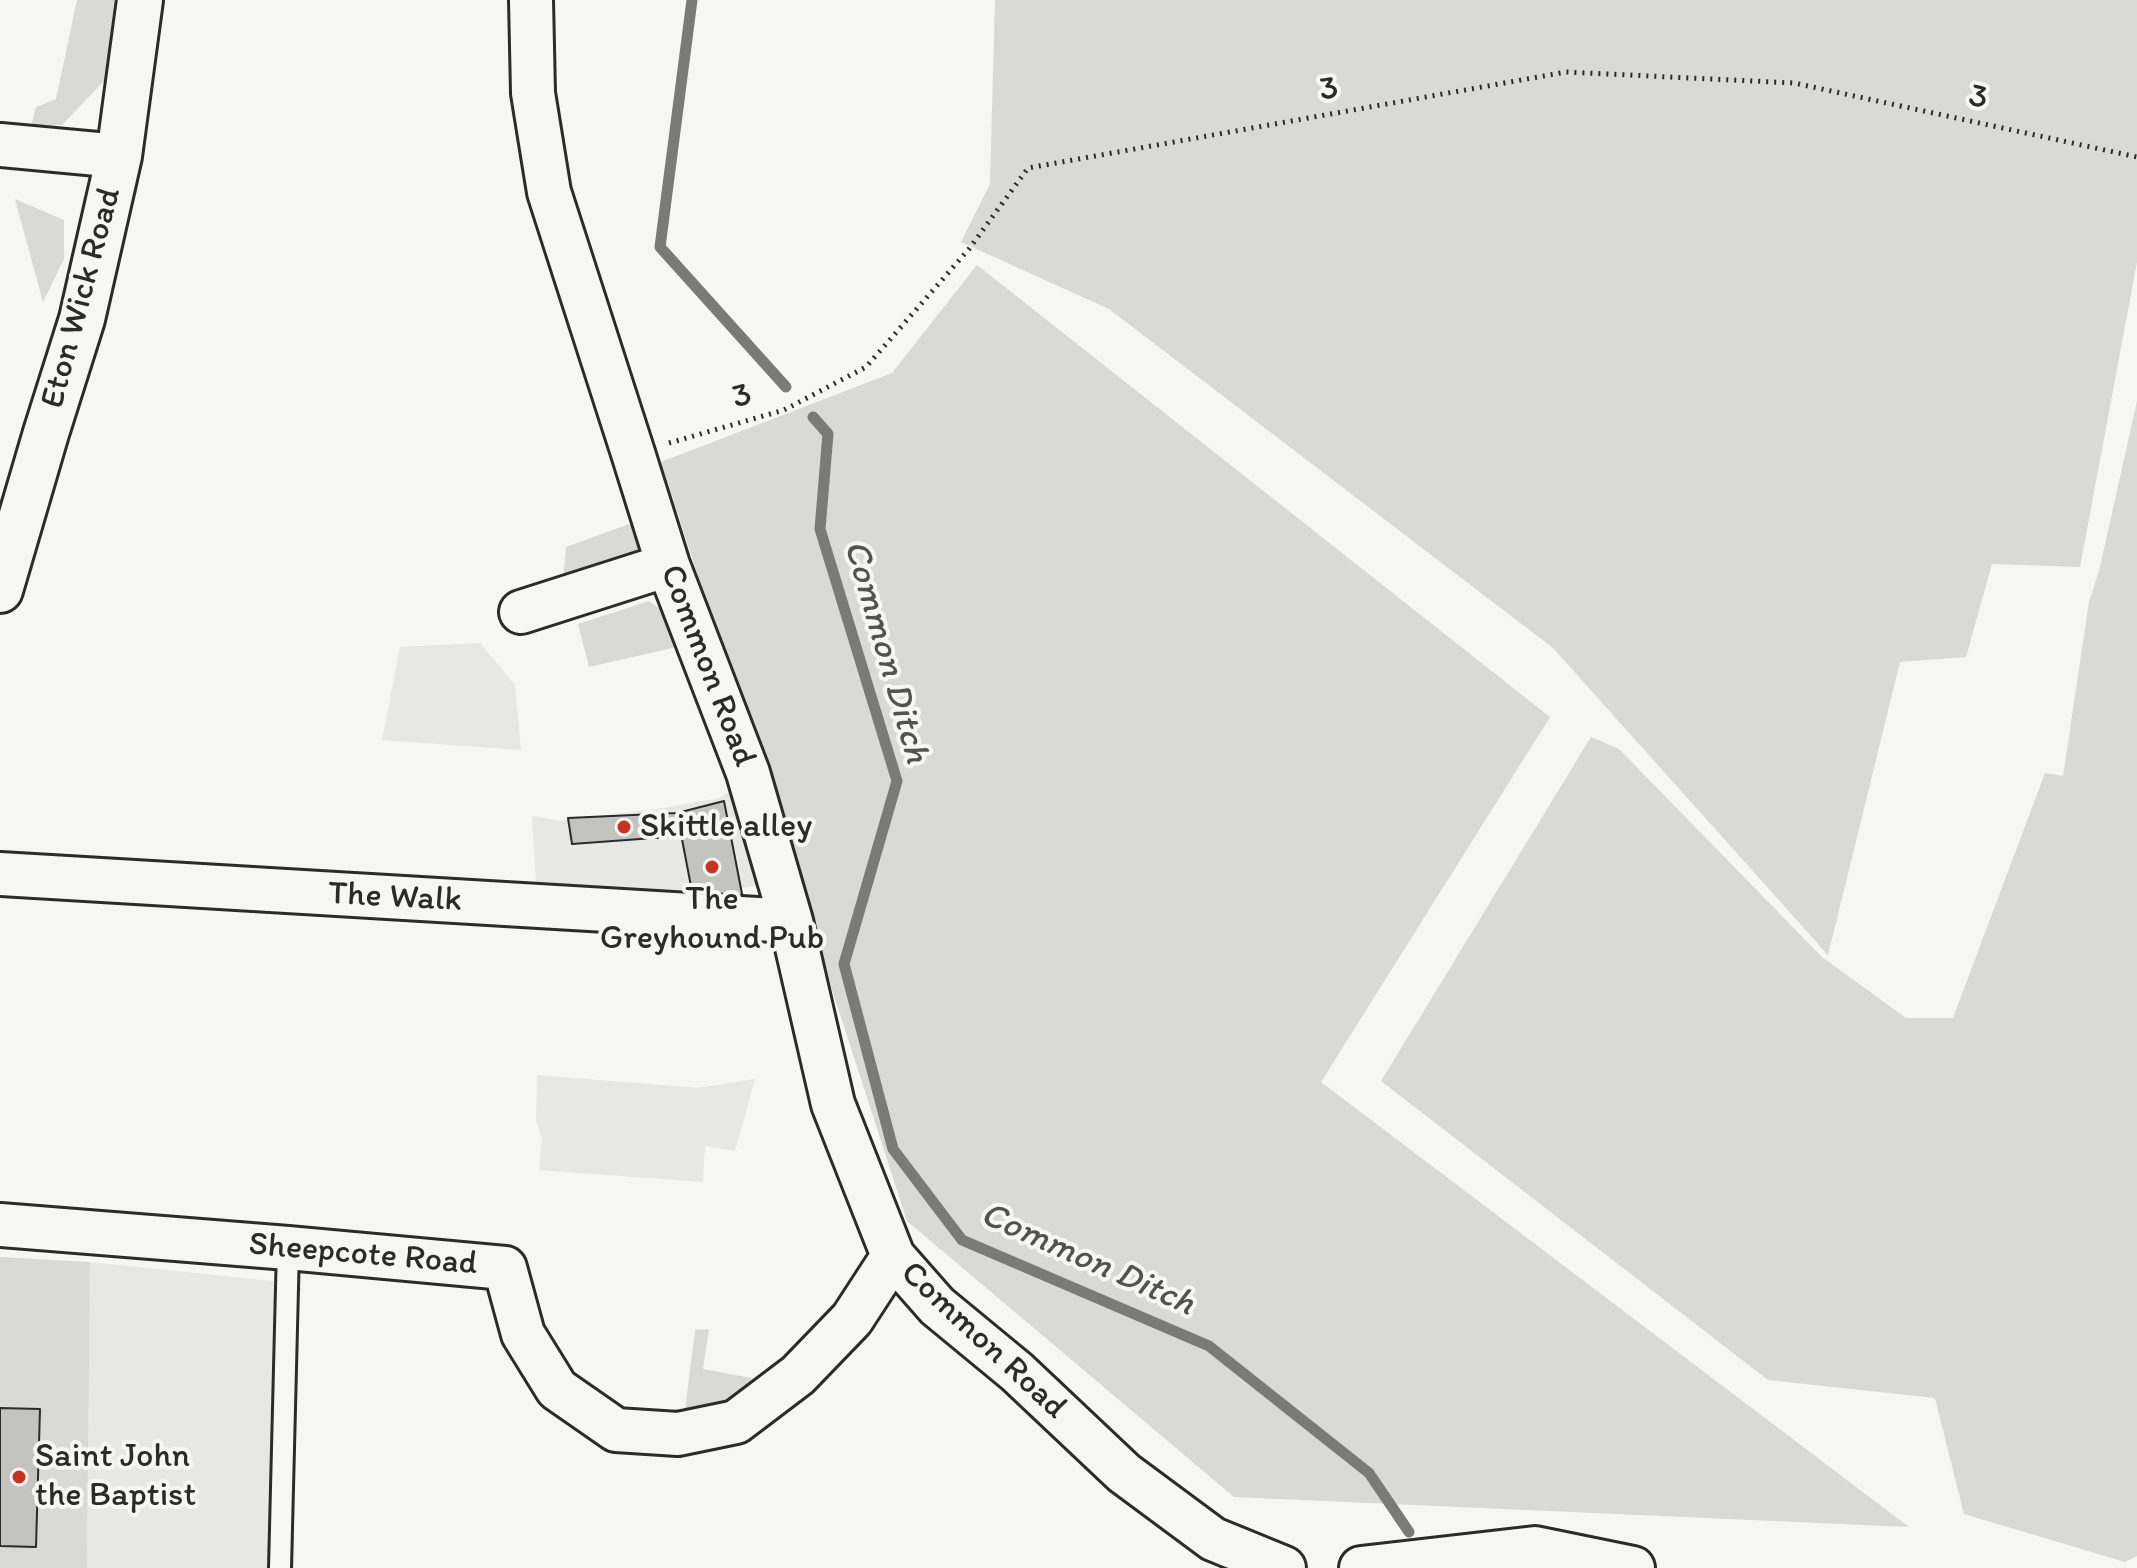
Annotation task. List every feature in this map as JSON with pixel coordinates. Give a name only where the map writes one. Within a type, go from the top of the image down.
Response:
[{"type":"main road","name":"Eton Wick Road","points":[[0,590],[82,319],[119,156],[140,0]]},
{"type":"street","name":"Common Road","points":[[531,0],[533,93],[549,192],[668,565],[748,773],[791,921],[833,1104],[893,1256],[937,1306],[1017,1372],[1124,1473],[1213,1539],[1284,1568]]},
{"type":"street","points":[[0,145],[119,156]]},
{"type":"street","points":[[521,612],[668,565]]},
{"type":"street","name":"The Walk","points":[[0,874],[791,921]]},
{"type":"street","name":"Sheepcote Road","points":[[0,1225],[505,1268],[523,1334],[557,1389],[616,1430],[678,1434],[736,1422],[798,1375],[852,1319],[893,1256]]},
{"type":"street","points":[[1361,1568],[1535,1548],[1633,1568]]},
{"type":"lane","points":[[280,1568],[288,1248]]},
{"type":"path","name":"3","points":[[633,453],[784,410],[866,367],[969,249],[1028,168],[1566,72],[1794,83],[2137,157]]},
{"type":"shaded area","points":[[77,0],[114,0],[107,78],[62,125],[31,127],[36,107],[56,99]]},
{"type":"shaded area","points":[[995,0],[2137,0],[2137,262],[2080,567],[1992,564],[1966,657],[1900,662],[1828,955],[1553,648],[1109,309],[961,242],[990,184]]},
{"type":"shaded area","points":[[15,199],[64,220],[64,259],[43,302]]},
{"type":"shaded area","points":[[977,265],[1550,717],[1321,1082],[1909,1527],[1234,1497],[907,1221],[661,462],[892,373]]},
{"type":"shaded area","points":[[2137,401],[2137,1556],[2125,1562],[1964,1514],[1935,1398],[1768,1380],[1381,1081],[1591,737],[1619,749],[1822,957],[1906,1018],[1953,1018],[2045,773],[2063,776],[2089,602],[2099,571]]},
{"type":"shaded area","points":[[635,522],[647,548],[637,576],[562,590],[566,547]]},
{"type":"shaded area","points":[[649,601],[670,616],[681,646],[589,667],[578,624]]},
{"type":"shaded area","points":[[480,643],[515,685],[521,750],[382,740],[400,647]]},
{"type":"shaded area","points":[[732,790],[739,808],[756,886],[679,898],[537,901],[532,816],[560,821],[663,808],[719,798]]},
{"type":"shaded area","points":[[537,1075],[698,1088],[755,1079],[735,1151],[705,1146],[703,1182],[539,1170],[542,1138],[536,1121]]},
{"type":"shaded area","points":[[0,1257],[90,1262],[87,1568],[0,1568]]},
{"type":"shaded area","points":[[90,1262],[273,1281],[303,1289],[293,1295],[294,1568],[87,1568]]},
{"type":"shaded area","points":[[709,1329],[703,1369],[751,1378],[766,1386],[683,1426],[695,1330]]},
{"type":"building","name":"The Greyhound Pub","points":[[724,801],[743,899],[694,902],[677,813]]},
{"type":"building","name":"Skittle alley","points":[[677,813],[681,836],[572,844],[568,818]]},
{"type":"building","name":"Saint John the Baptist","points":[[0,1408],[40,1409],[36,1547],[0,1546]]},
{"type":"waterway","name":"Common Ditch","points":[[692,0],[660,247],[786,387]]},
{"type":"waterway","name":"Common Ditch","points":[[813,417],[828,434],[820,529],[897,781],[844,964],[893,1149],[962,1240],[1209,1346],[1369,1473],[1409,1532]]},
{"type":"place","name":"Skittle alley","points":[[624,827]]},
{"type":"place","name":"The Greyhound Pub","points":[[712,867]]},
{"type":"place","name":"Saint John the Baptist","points":[[19,1477]]}]
